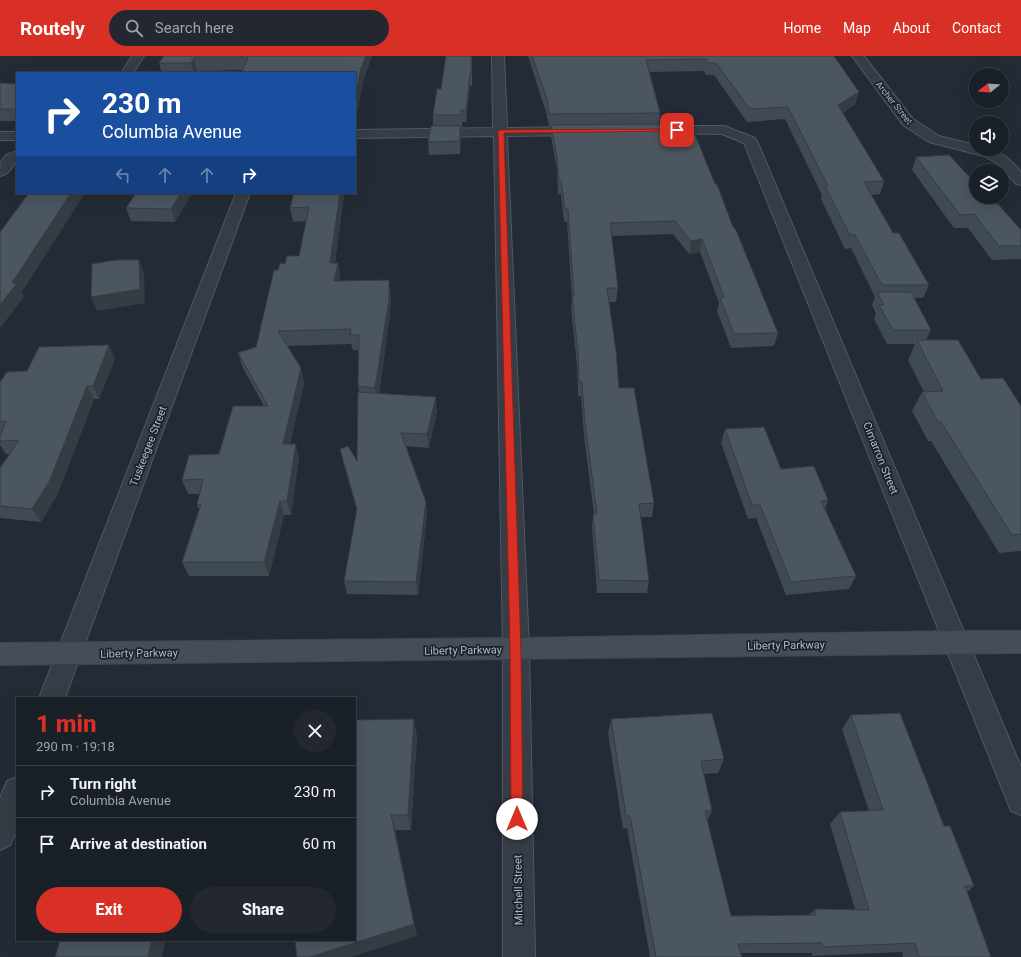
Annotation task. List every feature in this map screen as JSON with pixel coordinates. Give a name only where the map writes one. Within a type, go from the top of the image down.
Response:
[{"type":"street","points":[[128,72],[138,56]]},
{"type":"street","name":"Mitchell Street","points":[[498,56],[516,650],[519,957]]},
{"type":"street","name":"Archer Street","points":[[858,56],[908,122],[934,139],[989,153],[1005,162],[1021,181]]},
{"type":"street","name":"Cimarron Street","points":[[653,130],[724,130],[750,141],[1021,801]]},
{"type":"street","points":[[356,134],[597,131]]},
{"type":"street","points":[[0,136],[16,136]]},
{"type":"street","points":[[0,172],[12,157],[16,155]]},
{"type":"street","name":"Tuskeegee Street","points":[[52,697],[242,194]]},
{"type":"street","name":"Liberty Parkway","points":[[0,654],[516,650],[1021,642]]},
{"type":"street","points":[[0,835],[16,794]]},
{"type":"building","points":[[164,56],[366,56],[361,68],[356,95],[356,72],[241,72],[248,58],[194,58],[191,63],[159,63]]},
{"type":"building","points":[[446,56],[471,56],[471,74],[466,110],[461,110],[461,115],[433,115],[437,89],[441,89]]},
{"type":"building","points":[[532,56],[834,56],[859,92],[838,105],[884,181],[864,182],[893,233],[899,233],[929,285],[882,285],[855,235],[850,235],[825,186],[828,186],[788,107],[750,109],[716,63],[708,63],[706,59],[646,60],[660,113],[549,114],[547,99]]},
{"type":"building","points":[[0,83],[16,84],[16,109],[0,109]]},
{"type":"building","points":[[663,124],[664,128],[692,127],[778,333],[734,334],[720,298],[724,297],[702,239],[691,241],[675,221],[610,223],[618,288],[607,288],[616,351],[619,388],[634,388],[654,503],[639,504],[649,581],[599,580],[593,514],[597,514],[585,423],[582,382],[579,382],[578,352],[572,296],[574,296],[568,209],[565,209],[561,181],[559,181],[557,157],[551,125]]},
{"type":"building","points":[[431,126],[460,126],[460,141],[428,142]]},
{"type":"building","points":[[949,155],[969,176],[969,204],[998,204],[1021,230],[1021,246],[999,246],[974,214],[960,215],[916,157]]},
{"type":"building","points":[[28,194],[70,194],[12,283],[17,283],[0,305],[0,232]]},
{"type":"building","points":[[135,194],[180,194],[171,209],[126,208]]},
{"type":"building","points":[[294,194],[340,194],[330,263],[338,263],[334,281],[389,280],[389,299],[375,388],[358,386],[359,335],[350,335],[351,329],[278,331],[301,368],[283,444],[296,444],[287,501],[280,501],[264,562],[182,562],[201,504],[197,505],[203,479],[182,480],[189,455],[219,454],[233,406],[268,406],[238,353],[256,347],[274,270],[278,270],[280,263],[285,264],[287,256],[299,256],[309,207],[290,208]]},
{"type":"building","points":[[116,260],[139,260],[140,289],[91,297],[92,264]]},
{"type":"building","points":[[877,292],[911,292],[931,330],[893,330],[879,305],[884,305]]},
{"type":"building","points":[[917,340],[958,340],[981,379],[1003,378],[1021,406],[1021,534],[1012,535],[941,422],[938,422],[922,392],[943,391]]},
{"type":"building","points":[[109,345],[93,386],[87,386],[50,480],[32,509],[0,506],[0,468],[19,440],[0,441],[0,436],[6,422],[0,421],[0,382],[7,372],[27,371],[39,347]]},
{"type":"building","points":[[358,392],[436,397],[427,434],[401,433],[426,502],[416,582],[344,581],[357,509],[340,449],[348,446],[357,461]]},
{"type":"building","points":[[764,427],[781,469],[814,466],[828,500],[821,501],[856,576],[791,582],[760,505],[752,505],[725,429]]},
{"type":"building","points":[[712,713],[724,759],[701,761],[712,811],[705,811],[731,916],[816,915],[815,909],[869,910],[840,812],[883,810],[851,715],[900,713],[944,826],[950,826],[974,886],[965,886],[991,957],[919,957],[915,943],[822,947],[822,943],[738,944],[742,957],[656,957],[630,816],[626,816],[611,719]]},
{"type":"building","points":[[414,719],[408,815],[391,815],[414,924],[310,957],[297,957],[295,941],[356,941],[356,720]]},
{"type":"building","points":[[60,941],[152,941],[148,957],[55,957]]},
{"type":"route","points":[[517,819],[516,650],[501,131],[677,130]]}]
